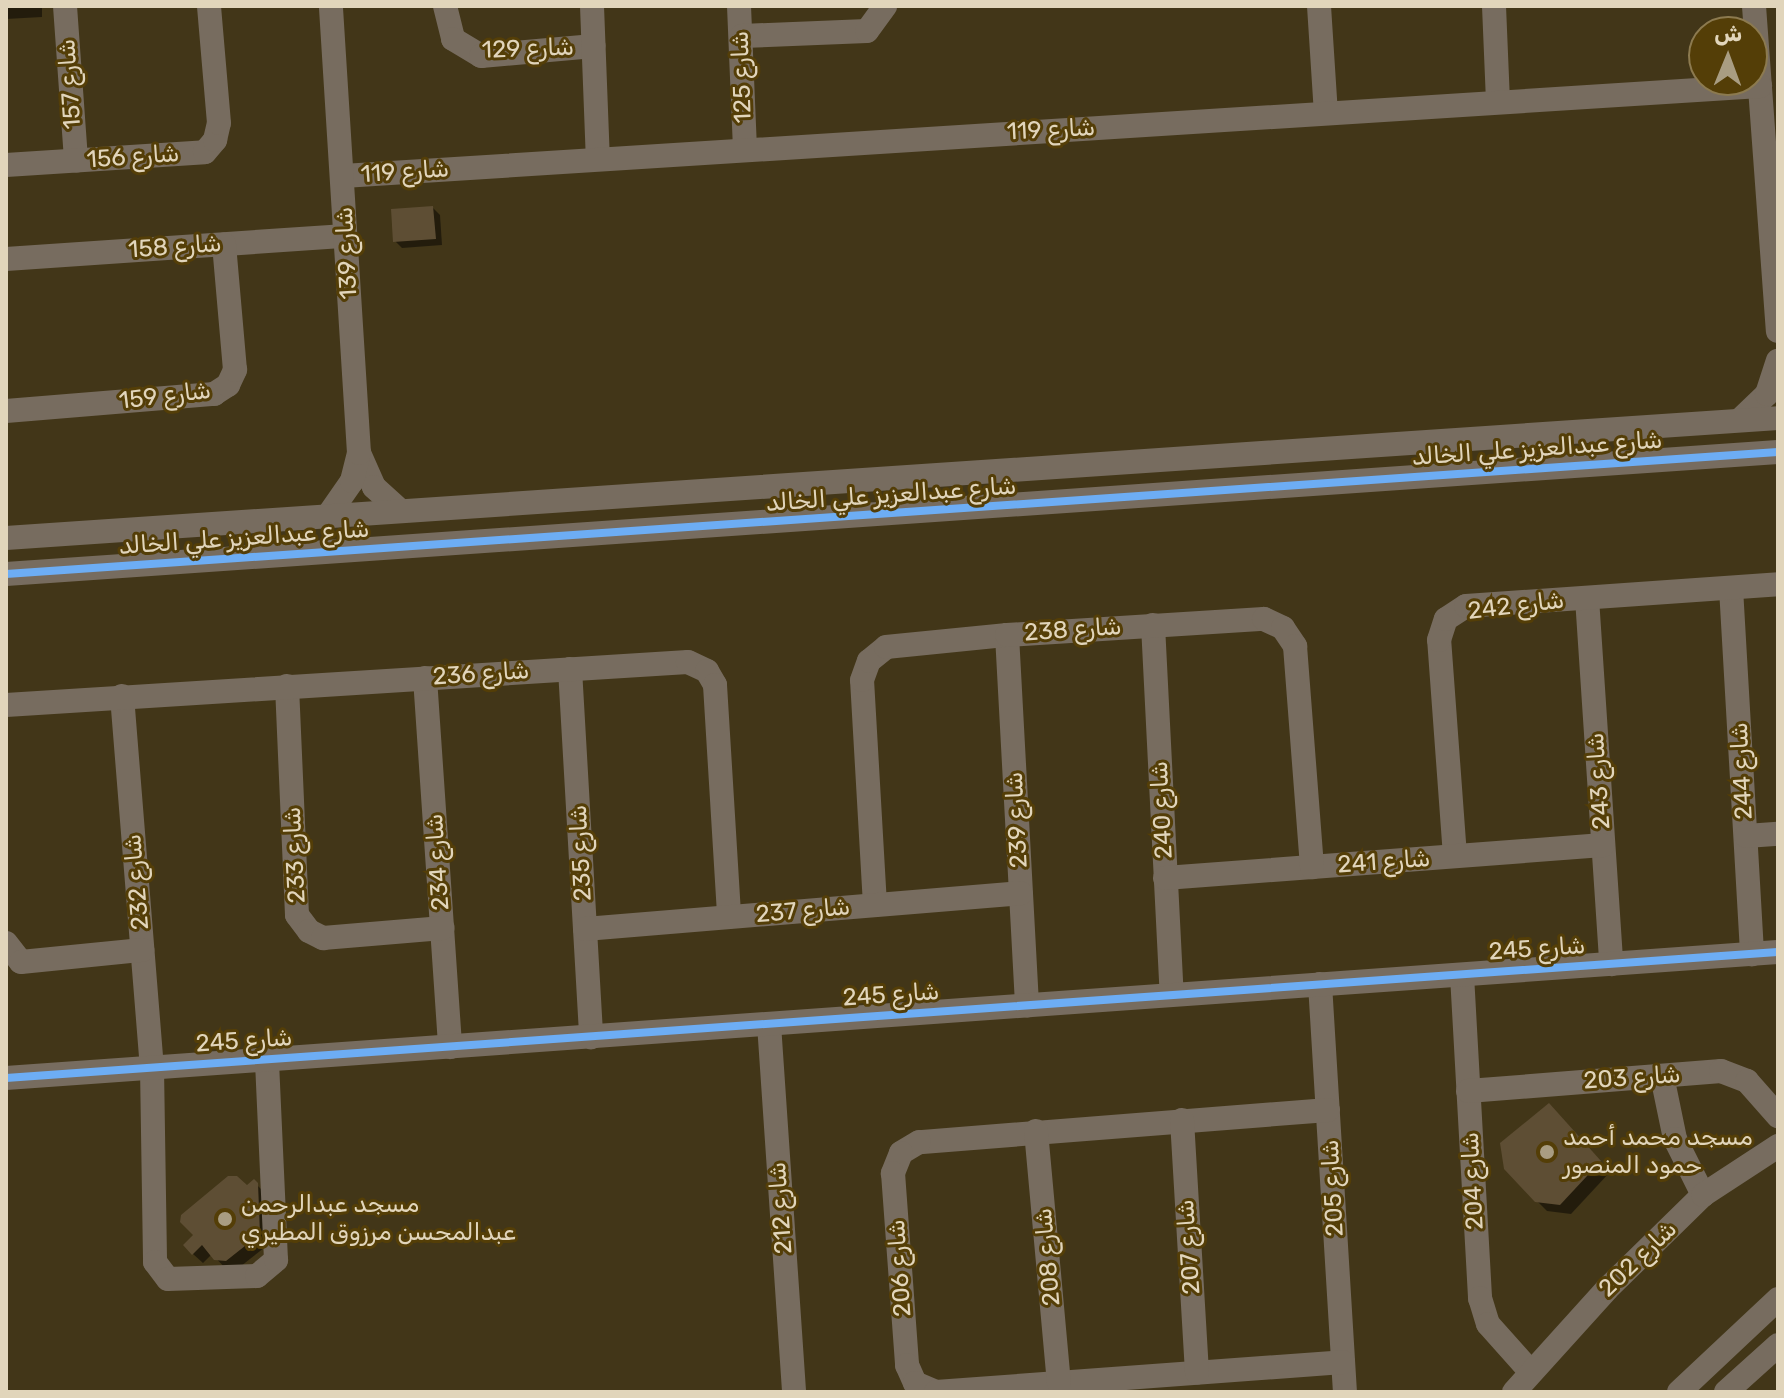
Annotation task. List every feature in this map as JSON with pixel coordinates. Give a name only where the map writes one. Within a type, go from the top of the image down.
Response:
[{"type":"street","name":"شارع 157","points":[[65,6],[76,161]]},
{"type":"street","name":"شارع 156","points":[[6,165],[205,152],[215,140],[219,123],[209,6]]},
{"type":"street","name":"شارع 139","points":[[327,517],[352,481],[359,453],[331,6]]},
{"type":"street","name":"شارع 129","points":[[445,6],[453,39],[481,56],[594,46]]},
{"type":"street","points":[[592,6],[598,159]]},
{"type":"street","name":"شارع 125","points":[[739,6],[745,149]]},
{"type":"street","points":[[742,36],[867,31],[885,6]]},
{"type":"street","points":[[1319,6],[1326,113]]},
{"type":"street","points":[[1494,6],[1498,100]]},
{"type":"street","name":"شارع 119","points":[[343,176],[1688,90]]},
{"type":"street","points":[[1761,96],[1778,331]]},
{"type":"street","name":"شارع 158","points":[[6,259],[345,236]]},
{"type":"street","name":"شارع 159","points":[[6,411],[214,394],[228,385],[235,370],[224,244]]},
{"type":"street","points":[[1740,420],[1767,394],[1778,361]]},
{"type":"street","name":"شارع عبدالعزيز علي الخالد","points":[[6,538],[1778,418]]},
{"type":"street","points":[[1341,484],[1332,474],[1336,463],[1435,456],[1497,436]]},
{"type":"street","name":"شارع عبدالعزيز علي الخالد","points":[[6,574],[1778,452]]},
{"type":"street","name":"شارع 139","points":[[359,453],[374,487],[401,511]]},
{"type":"street","points":[[734,526],[786,507],[888,500],[900,491],[901,476]]},
{"type":"street","points":[[131,530],[126,547],[132,566]]},
{"type":"street","points":[[96,532],[104,549],[100,568]]},
{"type":"street","name":"شارع 242","points":[[1455,856],[1439,640],[1446,619],[1466,606],[1778,584]]},
{"type":"street","name":"شارع 244","points":[[1731,588],[1752,954]]},
{"type":"street","name":"شارع 243","points":[[1587,598],[1611,964]]},
{"type":"street","name":"شارع 238","points":[[875,905],[862,680],[869,661],[886,647],[1007,635],[1264,619],[1283,628],[1295,646],[1312,867]]},
{"type":"street","name":"شارع 240","points":[[1153,625],[1172,995]]},
{"type":"street","name":"شارع 239","points":[[1007,635],[1027,1005]]},
{"type":"street","name":"شارع 236","points":[[6,705],[688,662],[707,671],[715,685],[729,917]]},
{"type":"street","name":"شارع 235","points":[[570,669],[591,1037]]},
{"type":"street","name":"شارع 234","points":[[425,678],[450,1047]]},
{"type":"street","name":"شارع 233","points":[[287,686],[297,915],[309,931],[323,938],[443,928]]},
{"type":"street","name":"شارع 232","points":[[122,696],[152,1068],[157,1269],[175,1281],[249,1277],[265,1272],[279,1251],[267,1060]]},
{"type":"street","points":[[1746,836],[1778,834]]},
{"type":"street","name":"شارع 241","points":[[1165,878],[1603,845]]},
{"type":"street","name":"شارع 237","points":[[585,929],[1021,893]]},
{"type":"street","points":[[6,943],[21,962],[142,950]]},
{"type":"street","name":"شارع 245","points":[[6,1078],[1778,952]]},
{"type":"street","name":"شارع 204","points":[[1462,975],[1480,1298],[1488,1324],[1529,1370]]},
{"type":"street","name":"شارع 205","points":[[1320,984],[1345,1392]]},
{"type":"street","name":"شارع 212","points":[[769,1024],[794,1392]]},
{"type":"street","name":"شارع 203","points":[[1468,1091],[1721,1071],[1747,1081],[1778,1116]]},
{"type":"street","points":[[1662,1076],[1675,1139],[1703,1195]]},
{"type":"street","name":"شارع 206","points":[[1328,1110],[919,1142],[901,1153],[893,1173],[907,1365],[915,1383],[936,1392],[1343,1362]]},
{"type":"street","name":"شارع 207","points":[[1182,1120],[1197,1373]]},
{"type":"street","name":"شارع 208","points":[[1036,1131],[1059,1383]]},
{"type":"street","name":"شارع 202","points":[[1514,1392],[1529,1370],[1703,1195],[1778,1146]]},
{"type":"street","points":[[1679,1392],[1778,1299]]},
{"type":"street","points":[[1726,1392],[1778,1345]]},
{"type":"building","points":[[433,206],[436,239],[393,242],[391,209]]},
{"type":"building","name":"مسجد محمد أحمد حمود المنصور","points":[[1549,1103],[1601,1161],[1560,1205],[1535,1202],[1504,1169],[1500,1143]]},
{"type":"building","name":"مسجد عبدالرحمن عبدالمحسن مرزوق المطيري","points":[[228,1176],[237,1176],[247,1185],[254,1179],[258,1183],[260,1234],[226,1261],[214,1260],[202,1245],[192,1255],[183,1245],[193,1235],[180,1222],[181,1215]]},
{"type":"cycle path","points":[[6,574],[1778,452]]},
{"type":"cycle path","points":[[6,1078],[1778,952]]},
{"type":"place","name":"مسجد محمد أحمد حمود المنصور","points":[[1547,1152]]},
{"type":"place","name":"مسجد عبدالرحمن عبدالمحسن مرزوق المطيري","points":[[225,1219]]}]
